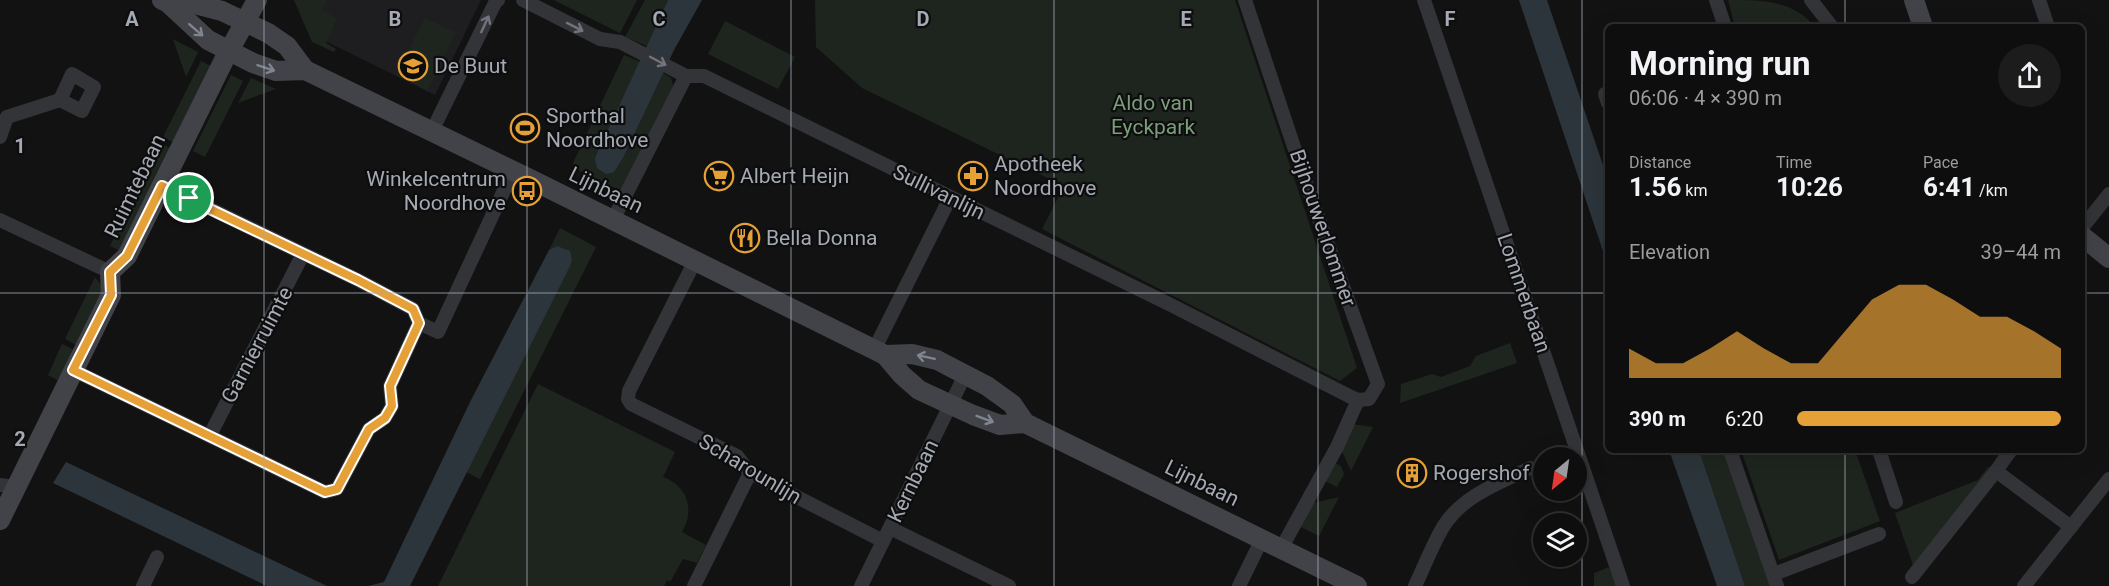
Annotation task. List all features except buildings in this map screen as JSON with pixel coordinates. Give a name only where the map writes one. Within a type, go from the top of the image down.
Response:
[{"type":"street","name":"Ruimtebaan","points":[[110,272],[127,256],[256,0]]},
{"type":"street","points":[[431,133],[495,1],[498,0]]},
{"type":"street","name":"Sullivanlijn","points":[[523,0],[600,39],[620,42],[686,76],[704,76],[1355,398]]},
{"type":"street","name":"Bijhouwerlommer","points":[[1245,0],[1305,180],[1378,384],[1370,399],[1355,398]]},
{"type":"street","name":"Lommerbaan","points":[[1424,0],[1623,586]]},
{"type":"street","points":[[1716,0],[1724,24]]},
{"type":"street","points":[[1811,0],[1830,24]]},
{"type":"street","points":[[1914,0],[1922,24]]},
{"type":"street","points":[[2039,0],[2047,24]]},
{"type":"street","name":"Lijnbaan","points":[[164,1],[195,4],[222,11],[268,33],[288,46],[304,70]]},
{"type":"street","name":"Lijnbaan","points":[[164,1],[208,40],[230,52],[276,71],[304,70],[880,352],[919,390],[1000,425],[1025,423]]},
{"type":"street","points":[[613,220],[686,76]]},
{"type":"street","points":[[0,136],[4,112],[60,100]]},
{"type":"street","points":[[162,186],[413,309],[419,323],[438,333],[513,171]]},
{"type":"street","points":[[2085,224],[2109,194]]},
{"type":"street","points":[[880,352],[950,198]]},
{"type":"street","points":[[0,220],[110,272],[111,295],[73,370],[8,486],[0,520]]},
{"type":"street","points":[[2085,238],[2109,258]]},
{"type":"street","name":"Garnierruimte","points":[[210,435],[303,254]]},
{"type":"street","name":"Scharounlijn","points":[[695,261],[629,391],[628,399],[631,404],[737,456],[750,473],[883,541]]},
{"type":"street","points":[[73,370],[325,492],[337,489],[369,429],[385,418],[392,406],[390,386],[419,323]]},
{"type":"street","name":"Lijnbaan","points":[[880,352],[912,354],[937,360],[987,386],[1012,404],[1025,423],[1357,586]]},
{"type":"street","name":"Kernbaan","points":[[861,586],[964,375]]},
{"type":"street","points":[[1281,549],[1337,447],[1355,398]]},
{"type":"street","points":[[1731,453],[1775,580],[1879,534]]},
{"type":"street","points":[[1880,453],[1896,502]]},
{"type":"street","points":[[1912,577],[2009,453]]},
{"type":"street","points":[[1414,586],[1444,526],[1458,511],[1477,493],[1530,468]]},
{"type":"street","points":[[1996,471],[2071,527]]},
{"type":"street","points":[[694,586],[750,473]]},
{"type":"street","points":[[2024,586],[2109,479]]},
{"type":"street","points":[[890,528],[1009,586]]},
{"type":"street","points":[[1239,586],[1262,539]]},
{"type":"street","points":[[143,586],[157,557]]},
{"type":"shaded area","name":"De Buut","points":[[303,0],[481,0],[435,95],[317,37]]},
{"type":"shaded area","points":[[668,0],[702,0],[674,50],[624,156],[614,172],[606,174],[597,168],[595,158]]},
{"type":"shaded area","points":[[1519,0],[1547,0],[1605,171],[1605,257]]},
{"type":"shaded area","points":[[557,246],[570,251],[572,260],[570,266],[410,586],[368,586],[384,582],[471,400],[549,250]]},
{"type":"shaded area","points":[[1670,453],[1700,453],[1745,586],[1717,586]]},
{"type":"shaded area","points":[[66,462],[327,586],[267,586],[53,483]]},
{"type":"green space","points":[[294,0],[327,0],[322,10],[337,19],[326,43],[336,49],[334,52],[312,42]]},
{"type":"green space","points":[[554,0],[637,0],[620,33]]},
{"type":"green space","points":[[645,0],[668,0],[647,46],[625,37]]},
{"type":"green space","name":"Aldo van Eyckpark","points":[[815,0],[1235,0],[1357,368],[1340,381],[1042,229],[1064,186],[862,88],[816,47]]},
{"type":"green space","points":[[1728,0],[1776,3],[1797,11],[1812,24],[1734,24]]},
{"type":"green space","points":[[425,18],[456,33],[427,91],[396,75]]},
{"type":"green space","points":[[725,21],[795,57],[778,89],[708,54]]},
{"type":"green space","points":[[173,39],[198,52],[186,77]]},
{"type":"green space","points":[[624,55],[641,62],[624,156],[663,73],[671,78],[675,91],[621,191],[574,168],[573,163]]},
{"type":"green space","points":[[201,61],[213,67],[175,143],[163,137]]},
{"type":"green space","points":[[231,75],[243,81],[205,157],[193,151]]},
{"type":"green space","points":[[251,78],[276,89],[238,103]]},
{"type":"green space","points":[[160,143],[172,149],[123,252],[110,246]]},
{"type":"green space","points":[[560,228],[596,247],[480,479],[466,472],[572,260],[557,246],[549,250]]},
{"type":"green space","points":[[95,277],[104,289],[76,345],[65,339]]},
{"type":"green space","points":[[1510,343],[1517,363],[1400,403],[1401,384],[1432,374],[1441,377],[1470,366],[1476,356]]},
{"type":"green space","points":[[62,344],[74,350],[59,381],[48,375]]},
{"type":"green space","points":[[538,384],[675,452],[663,477],[678,486],[687,500],[688,515],[682,532],[706,545],[697,563],[683,559],[670,582],[667,580],[664,586],[438,586]]},
{"type":"green space","points":[[1352,424],[1373,427],[1351,471],[1341,449]]},
{"type":"green space","points":[[1700,453],[1724,453],[1774,586],[1745,586]]},
{"type":"green space","points":[[1742,453],[1856,453],[1880,521],[1779,560]]},
{"type":"green space","points":[[1333,462],[1341,466],[1344,474],[1337,487],[1323,480]]},
{"type":"green space","points":[[1988,467],[1991,467],[1913,565],[1895,513],[1978,480]]},
{"type":"green space","points":[[1339,497],[1319,536],[1299,526],[1309,504]]},
{"type":"green space","points":[[1609,567],[1616,586],[1594,586],[1594,573]]},
{"type":"place","name":"De Buut","points":[[413,66]]},
{"type":"place","name":"Sporthal Noordhove","points":[[525,128]]},
{"type":"place","name":"Albert Heijn","points":[[719,176]]},
{"type":"place","name":"Apotheek Noordhove","points":[[973,176]]},
{"type":"place","name":"Winkelcentrum Noordhove","points":[[527,191]]},
{"type":"place","name":"Bella Donna","points":[[745,238]]},
{"type":"place","name":"Rogershof","points":[[1412,473]]},
{"type":"route","points":[[162,186],[189,198],[413,309],[419,323],[390,386],[392,406],[385,418],[369,429],[337,489],[325,492],[73,370],[111,295],[110,272],[127,256],[162,186]]}]
